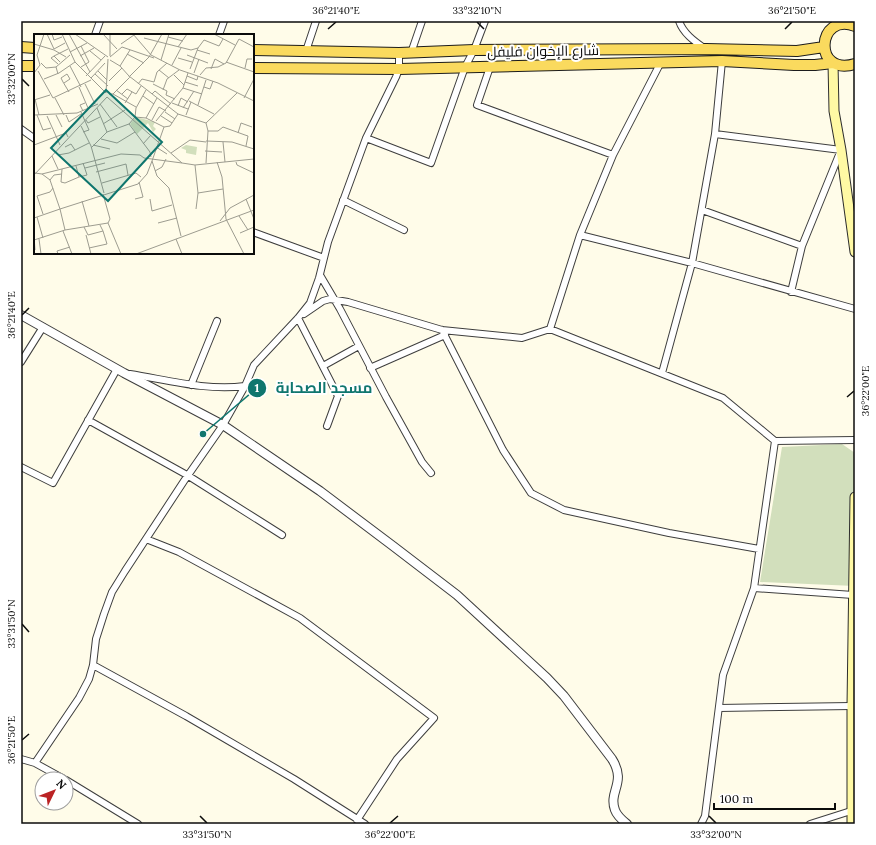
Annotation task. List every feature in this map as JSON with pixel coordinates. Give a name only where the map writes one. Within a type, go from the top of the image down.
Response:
[{"type":"main road","points":[[825,21],[824,42],[827,56],[833,63],[834,111],[855,252]]},
{"type":"main road","points":[[824,42],[829,30],[844,24],[855,24]]},
{"type":"main road","name":"شارع الإخوان فليفل","points":[[254,50],[399,53],[474,50],[706,49],[797,51],[824,42]]},
{"type":"main road","points":[[21,47],[34,48]]},
{"type":"main road","name":"شارع الإخوان فليفل","points":[[254,68],[399,69],[722,61],[794,65],[833,63],[848,66],[855,64]]},
{"type":"main road","points":[[21,66],[34,66]]},
{"type":"main road","points":[[852,824],[854,811],[852,706],[855,497]]},
{"type":"street","points":[[95,34],[100,21]]},
{"type":"street","points":[[219,34],[224,21]]},
{"type":"street","points":[[306,51],[316,21]]},
{"type":"street","points":[[410,52],[422,21]]},
{"type":"street","points":[[366,138],[432,163],[466,67],[485,21]]},
{"type":"street","points":[[678,21],[681,28],[706,49]]},
{"type":"street","points":[[35,763],[79,698],[89,679],[93,665],[96,640],[112,592],[187,475],[223,425],[245,386],[254,365],[310,303],[320,275],[328,242],[366,138],[399,69],[399,53]]},
{"type":"street","points":[[662,373],[692,263],[715,134],[722,61]]},
{"type":"street","points":[[550,329],[580,234],[612,155],[661,62]]},
{"type":"street","points":[[490,67],[477,106],[612,155]]},
{"type":"street","points":[[21,129],[34,138]]},
{"type":"street","points":[[715,134],[841,150],[802,246],[791,292]]},
{"type":"street","points":[[343,200],[404,230]]},
{"type":"street","points":[[702,210],[802,246]]},
{"type":"street","points":[[254,232],[324,258]]},
{"type":"street","points":[[580,234],[692,263],[855,309]]},
{"type":"street","points":[[320,275],[340,309],[370,368],[422,462],[431,473]]},
{"type":"street","points":[[298,318],[323,301],[330,299],[348,302],[444,332],[522,338],[550,329],[723,398],[775,441],[855,440]]},
{"type":"street","points":[[21,315],[121,371],[223,425],[320,491],[457,595],[547,678],[564,696],[617,767],[619,777],[614,802],[615,809],[618,816],[627,824]]},
{"type":"street","points":[[298,318],[338,396],[327,426]]},
{"type":"street","points":[[191,385],[217,321]]},
{"type":"street","points":[[21,362],[44,327]]},
{"type":"street","points":[[370,368],[444,332]]},
{"type":"street","points":[[444,332],[503,450],[531,493],[564,510],[669,533],[759,549]]},
{"type":"street","points":[[323,366],[359,346]]},
{"type":"street","points":[[121,371],[191,385],[231,388],[245,386]]},
{"type":"street","points":[[21,467],[53,483],[88,420],[121,371]]},
{"type":"street","points":[[88,420],[187,475],[282,535]]},
{"type":"street","points":[[701,824],[705,816],[723,676],[754,588],[775,441]]},
{"type":"street","points":[[146,539],[179,552],[300,618],[434,718],[397,759],[358,820]]},
{"type":"street","points":[[754,588],[854,596]]},
{"type":"street","points":[[93,665],[186,716],[288,775],[365,824]]},
{"type":"street","points":[[719,708],[852,706]]},
{"type":"street","points":[[21,759],[35,763],[49,771]]},
{"type":"street","points":[[74,785],[138,824]]},
{"type":"street","points":[[810,824],[854,811]]},
{"type":"green space","points":[[842,444],[855,453],[855,586],[760,582],[782,447]]},
{"type":"place","name":"مسجد الصحابة","points":[[203,434]]}]
